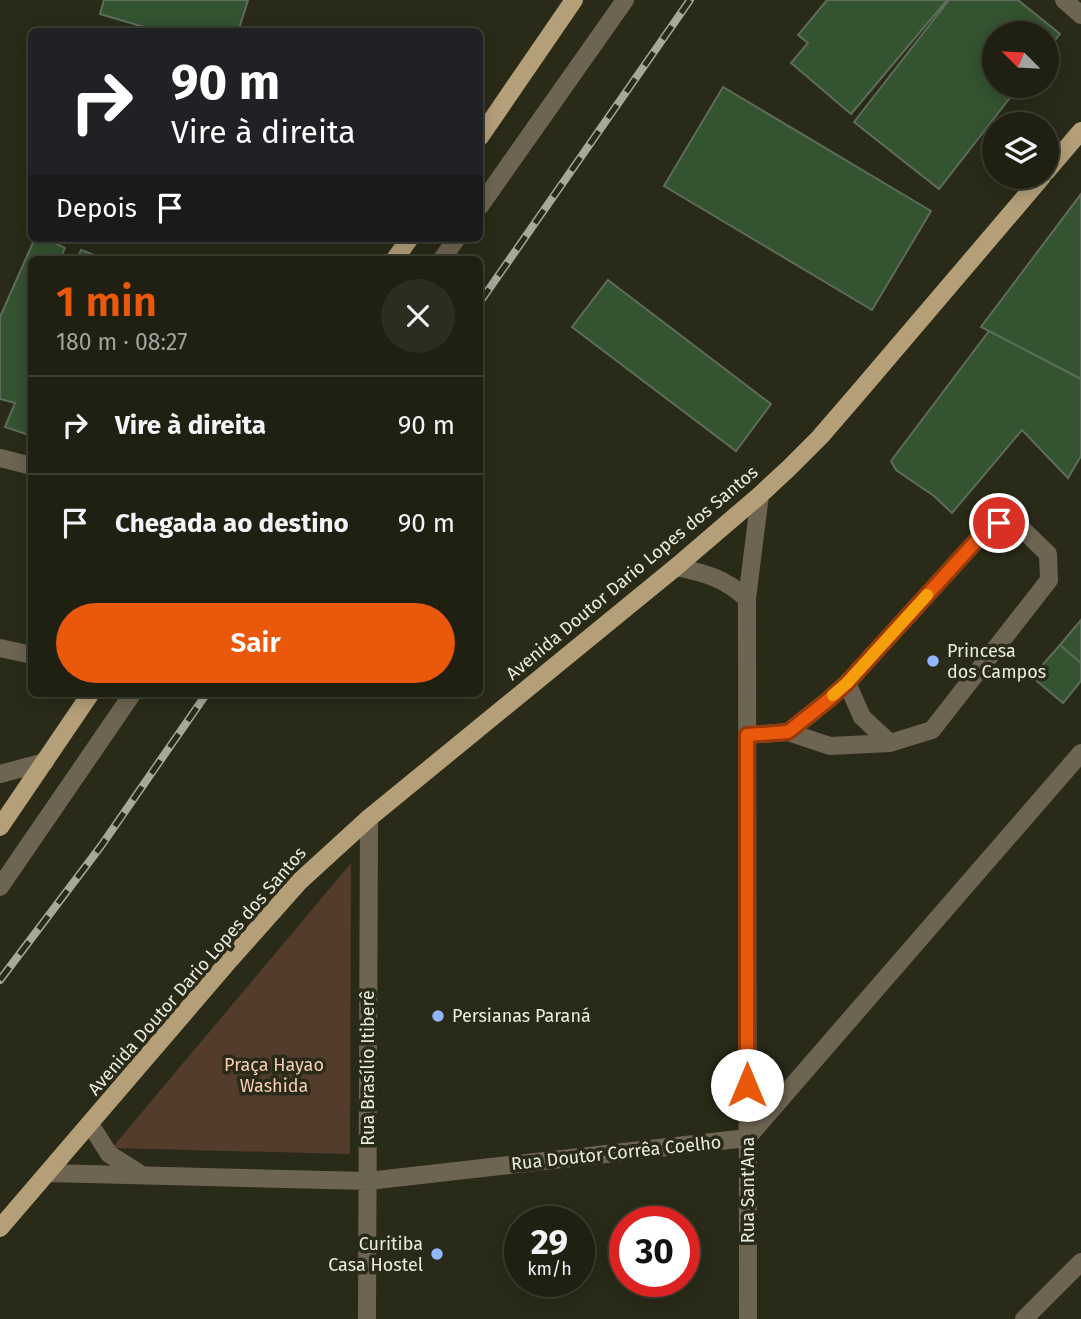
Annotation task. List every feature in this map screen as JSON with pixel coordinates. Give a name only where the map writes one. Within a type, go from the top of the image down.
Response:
[{"type":"main road","points":[[483,133],[574,0]]},
{"type":"main road","points":[[1059,157],[1081,131]]},
{"type":"main road","name":"Avenida Doutor Dario Lopes dos Santos","points":[[0,1227],[300,881],[369,818],[760,495],[820,437],[1032,189]]},
{"type":"main road","points":[[0,827],[88,697]]},
{"type":"street","points":[[483,202],[625,0]]},
{"type":"street","points":[[0,458],[28,465]]},
{"type":"street","name":"Rua Sant'Ana","points":[[748,1319],[747,599],[760,495]]},
{"type":"street","points":[[747,735],[788,732],[830,746],[890,743],[932,730],[1049,580],[1048,554],[1016,523],[999,523],[987,529],[847,683],[788,732]]},
{"type":"street","points":[[676,567],[719,579],[747,599]]},
{"type":"street","points":[[0,648],[28,654]]},
{"type":"street","points":[[847,683],[862,717],[890,743]]},
{"type":"street","points":[[0,887],[130,697]]},
{"type":"street","points":[[747,1139],[1081,753]]},
{"type":"street","points":[[0,774],[45,762]]},
{"type":"street","name":"Rua Brasílio Itiberê","points":[[367,1319],[369,818]]},
{"type":"street","points":[[90,1124],[109,1154],[142,1175]]},
{"type":"street","name":"Rua Doutor Corrêa Coelho","points":[[48,1173],[368,1181],[747,1139]]},
{"type":"street","points":[[1024,1319],[1081,1262]]},
{"type":"green space","name":"Praça Hayao Washida","points":[[351,863],[350,1154],[112,1148]]},
{"type":"building","points":[[104,0],[248,0],[239,28],[147,28],[100,14]]},
{"type":"building","points":[[827,0],[947,0],[851,114],[791,63],[808,43],[798,35]]},
{"type":"building","points":[[949,0],[1018,0],[1044,21],[982,21],[982,98],[1010,98],[999,112],[982,112],[982,134],[939,189],[854,122]]},
{"type":"building","points":[[723,87],[931,211],[872,310],[664,186]]},
{"type":"building","points":[[1081,194],[1081,379],[981,327]]},
{"type":"building","points":[[33,242],[52,242],[65,248],[61,256],[28,256],[28,435],[5,427],[15,403],[0,399],[0,317]]},
{"type":"building","points":[[81,250],[97,256],[78,256]]},
{"type":"building","points":[[608,280],[771,404],[736,451],[572,327]]},
{"type":"building","points":[[989,331],[1081,379],[1081,456],[1068,478],[1022,430],[952,513],[934,496],[896,470],[891,461]]},
{"type":"building","points":[[1081,620],[1081,663],[1060,645]]},
{"type":"building","points":[[1060,645],[1081,663],[1081,681],[1063,703],[1032,677]]},
{"type":"railway","points":[[483,298],[690,0]]},
{"type":"railway","points":[[0,980],[101,846],[204,697]]},
{"type":"slow traffic","points":[[833,695],[927,595]]},
{"type":"place","name":"Princesa dos Campos","points":[[933,661]]},
{"type":"place","name":"Persianas Paraná","points":[[438,1016]]},
{"type":"place","name":"Curitiba Casa Hostel","points":[[437,1254]]},
{"type":"route","points":[[747,1085],[747,735],[788,732],[827,701],[847,683],[987,529],[999,523]]}]
